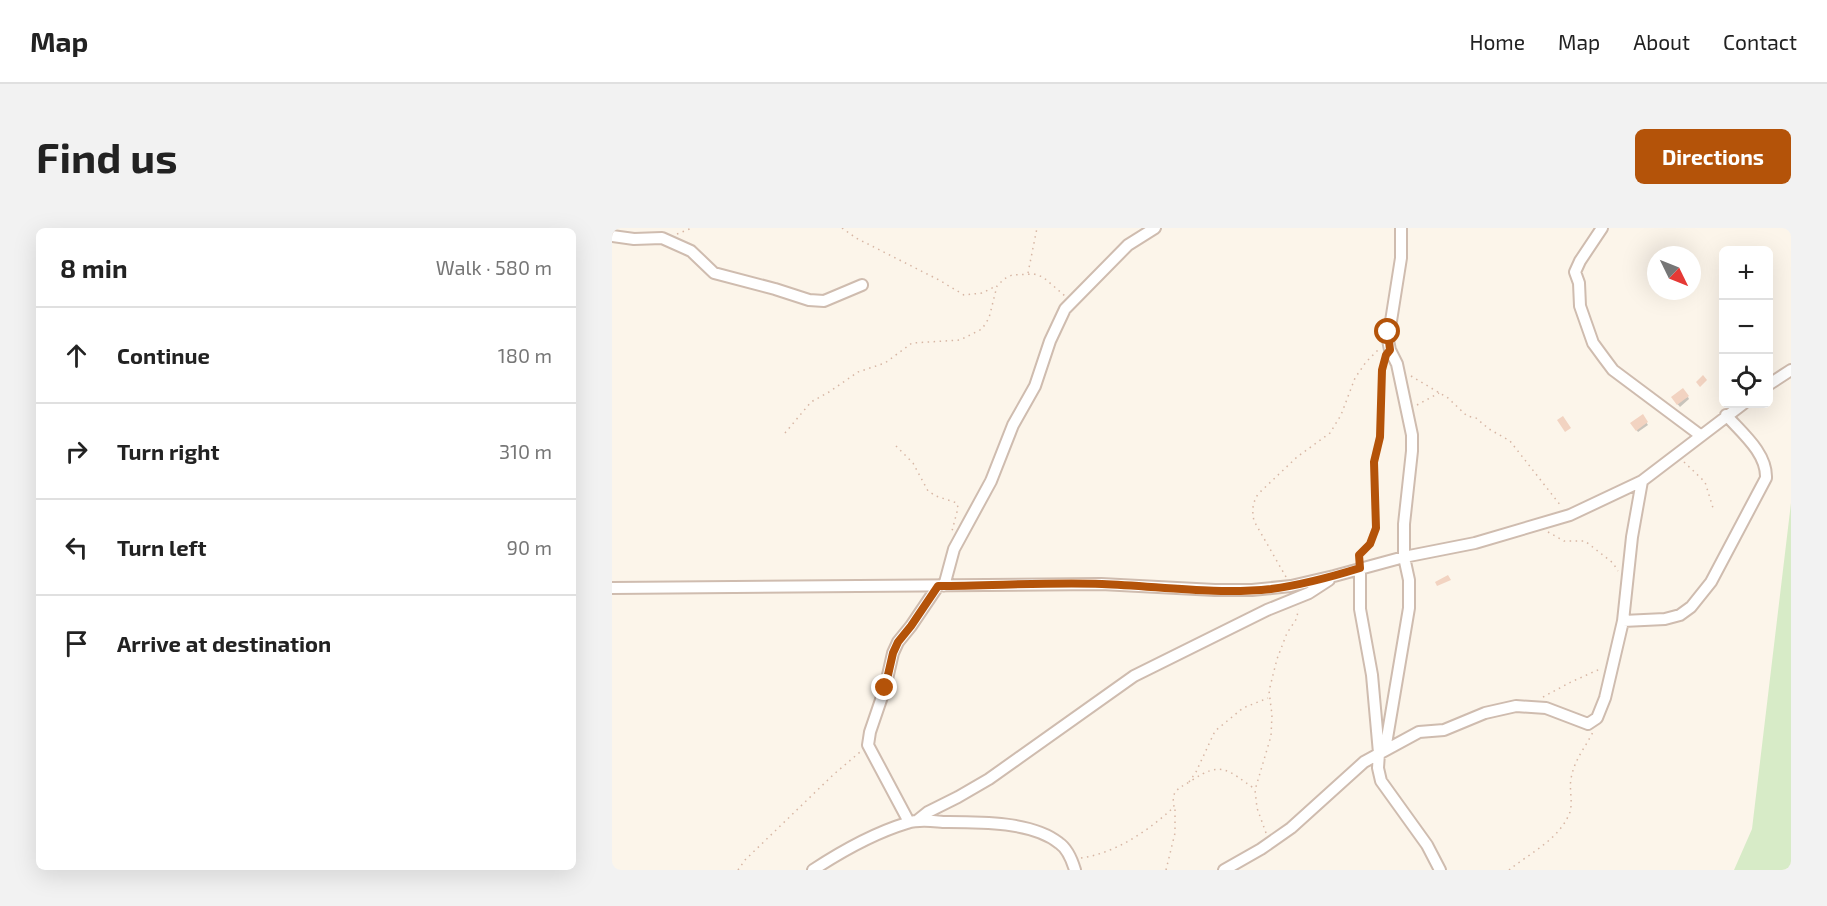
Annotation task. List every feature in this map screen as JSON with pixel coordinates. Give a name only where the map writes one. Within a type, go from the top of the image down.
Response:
[{"type":"street","points":[[616,228],[612,234],[634,239],[662,238],[691,251],[714,273],[809,300],[824,301],[862,285]]},
{"type":"street","points":[[913,821],[868,745],[893,653],[898,642],[941,586],[954,549],[991,481],[1013,425],[1035,386],[1050,341],[1070,301],[1128,245],[1155,228]]},
{"type":"street","points":[[1401,228],[1401,258],[1389,345],[1397,364],[1412,435],[1405,497],[1404,557],[1409,580],[1409,608],[1378,768],[1381,781],[1427,845],[1440,870]]},
{"type":"street","points":[[1602,228],[1575,272],[1579,283],[1580,306],[1593,343],[1613,369],[1700,435]]},
{"type":"street","points":[[1773,382],[1791,370]]},
{"type":"street","points":[[612,588],[1101,584],[1252,590],[1291,586],[1404,557],[1475,543],[1569,516],[1642,481],[1737,408]]},
{"type":"street","points":[[1623,621],[1665,619],[1680,615],[1691,608],[1711,582],[1767,477],[1767,467],[1762,458],[1726,415]]},
{"type":"street","points":[[1224,870],[1291,828],[1364,762],[1419,732],[1444,730],[1502,708],[1532,706],[1546,708],[1588,724],[1593,723],[1605,698],[1623,621],[1634,524],[1642,481]]},
{"type":"street","points":[[1360,568],[1360,609],[1372,675],[1382,752]]},
{"type":"street","points":[[813,870],[862,842],[913,821],[989,779],[1134,676],[1175,654],[1297,598],[1334,576]]},
{"type":"street","points":[[913,821],[982,823],[1036,831],[1058,841],[1064,847],[1075,870]]},
{"type":"path","points":[[842,228],[856,238],[964,295],[982,292],[1012,276],[1028,274],[1043,278],[1070,301]]},
{"type":"path","points":[[1028,274],[1037,228]]},
{"type":"path","points":[[785,433],[796,417],[815,399],[866,368],[885,363],[912,343],[960,340],[982,329],[989,318],[997,286]]},
{"type":"path","points":[[1360,568],[1359,555],[1370,544],[1376,528],[1374,462],[1380,437],[1382,370],[1389,345]]},
{"type":"path","points":[[1291,586],[1254,521],[1252,512],[1254,501],[1258,494],[1297,457],[1330,433],[1366,362],[1389,345]]},
{"type":"path","points":[[1397,364],[1414,379],[1449,398],[1467,416],[1476,418],[1489,429],[1510,441],[1569,516]]},
{"type":"path","points":[[1407,414],[1424,400],[1439,393]]},
{"type":"path","points":[[896,446],[913,464],[928,491],[936,496],[952,500],[958,505],[951,529],[954,549]]},
{"type":"path","points":[[1676,455],[1705,482],[1713,508]]},
{"type":"path","points":[[1540,525],[1564,541],[1581,539],[1590,544],[1613,563],[1627,584]]},
{"type":"path","points":[[1269,842],[1257,808],[1255,790],[1271,736],[1272,715],[1269,697],[1277,659],[1287,633],[1297,618],[1299,606],[1297,598]]},
{"type":"path","points":[[1542,697],[1598,669],[1612,668]]},
{"type":"path","points":[[1188,783],[1196,772],[1215,731],[1243,708],[1269,697]]},
{"type":"path","points":[[1509,870],[1540,849],[1567,817],[1571,808],[1571,775],[1579,753],[1593,734],[1593,723]]},
{"type":"path","points":[[738,870],[745,860],[833,775],[868,745]]},
{"type":"path","points":[[1166,870],[1175,833],[1174,793],[1210,770],[1221,768],[1255,790]]},
{"type":"path","points":[[1071,859],[1112,850],[1146,830],[1175,805]]},
{"type":"green space","points":[[1791,503],[1791,870],[1734,870],[1752,829]]},
{"type":"building","points":[[1703,375],[1707,380],[1700,387],[1696,382]]},
{"type":"building","points":[[1683,388],[1689,396],[1677,405],[1671,397]]},
{"type":"building","points":[[1643,414],[1648,422],[1636,431],[1630,423]]},
{"type":"building","points":[[1563,416],[1571,428],[1565,432],[1557,420]]},
{"type":"building","points":[[1448,575],[1451,580],[1437,586],[1435,582]]},
{"type":"route","points":[[885,688],[893,653],[898,642],[938,586],[1101,584],[1174,589],[1252,590],[1291,586],[1360,568],[1359,555],[1370,544],[1376,528],[1374,462],[1380,437],[1383,361],[1390,350],[1388,332]]}]
